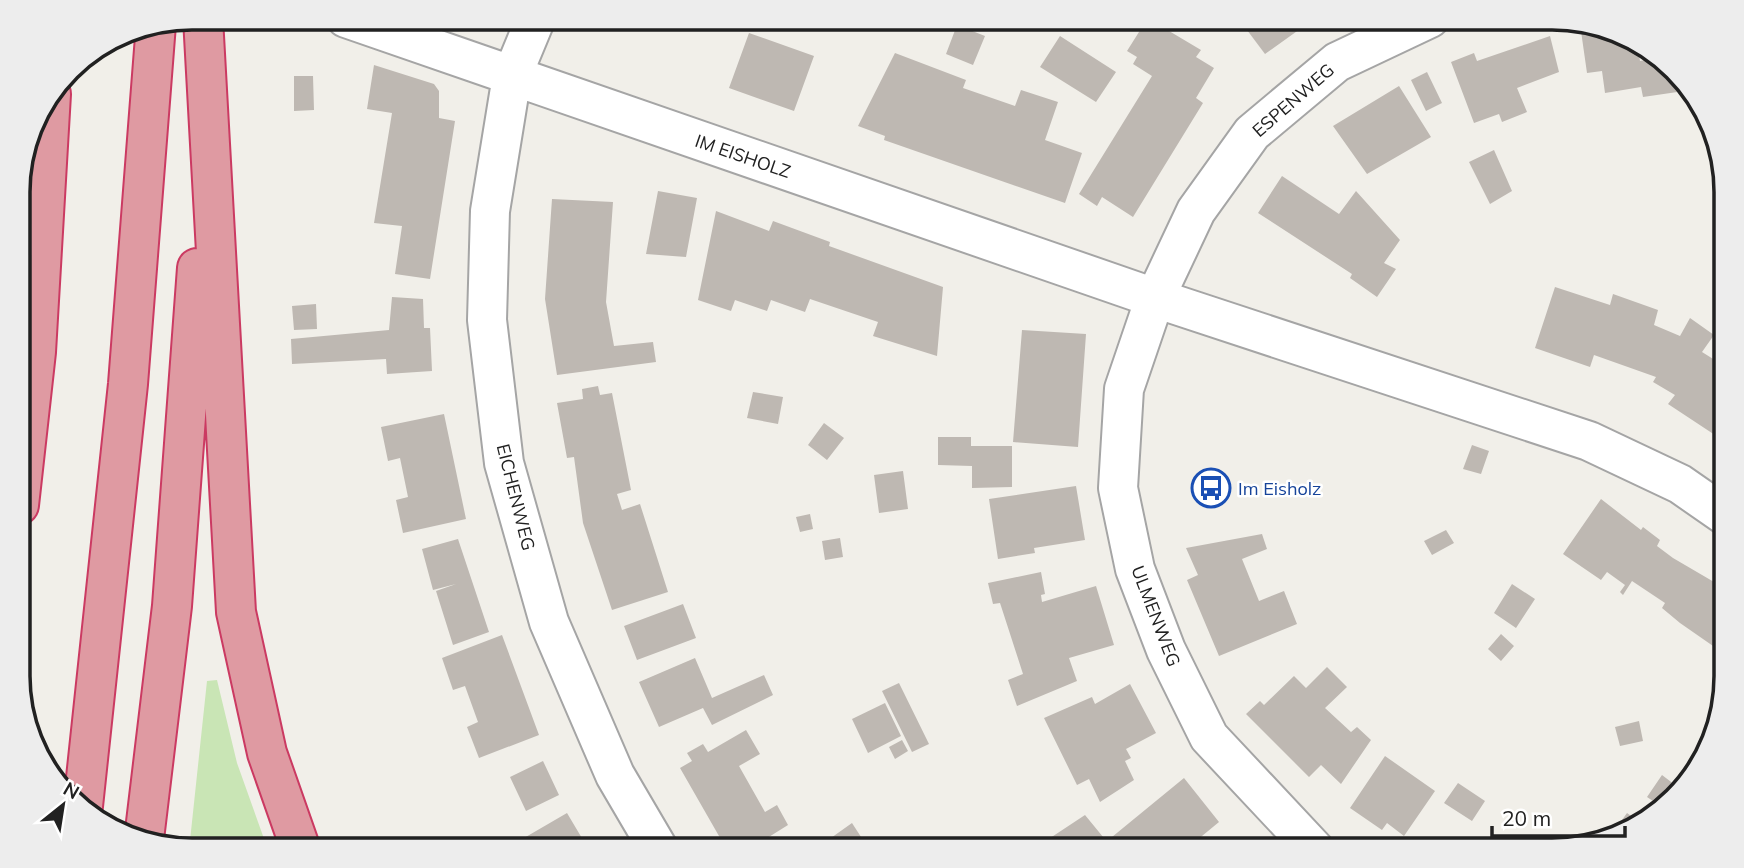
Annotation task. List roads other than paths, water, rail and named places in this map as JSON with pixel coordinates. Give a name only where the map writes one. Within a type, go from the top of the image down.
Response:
[{"type":"highway","points":[[204,30],[236,612],[267,753],[296,838]]},
{"type":"highway","points":[[87,770],[128,384],[155,40]]},
{"type":"highway","points":[[145,831],[172,606],[207,84]]},
{"type":"highway","points":[[30,406],[36,352],[50,113]]},
{"type":"street","name":"IM EISHOLZ","points":[[380,30],[1155,298],[1589,441],[1680,484],[1714,508]]},
{"type":"street","name":"EICHENWEG","points":[[531,30],[512,76],[490,211],[487,320],[504,463],[549,622],[615,775],[652,838]]},
{"type":"street","name":"ESPENWEG","points":[[1155,298],[1196,211],[1252,133],[1337,62],[1405,30]]},
{"type":"street","name":"ULMENWEG","points":[[1155,298],[1124,389],[1120,436],[1118,488],[1135,569],[1166,650],[1209,737],[1304,838]]},
{"type":"place","name":"Im Eisholz","points":[[1211,488]]}]
